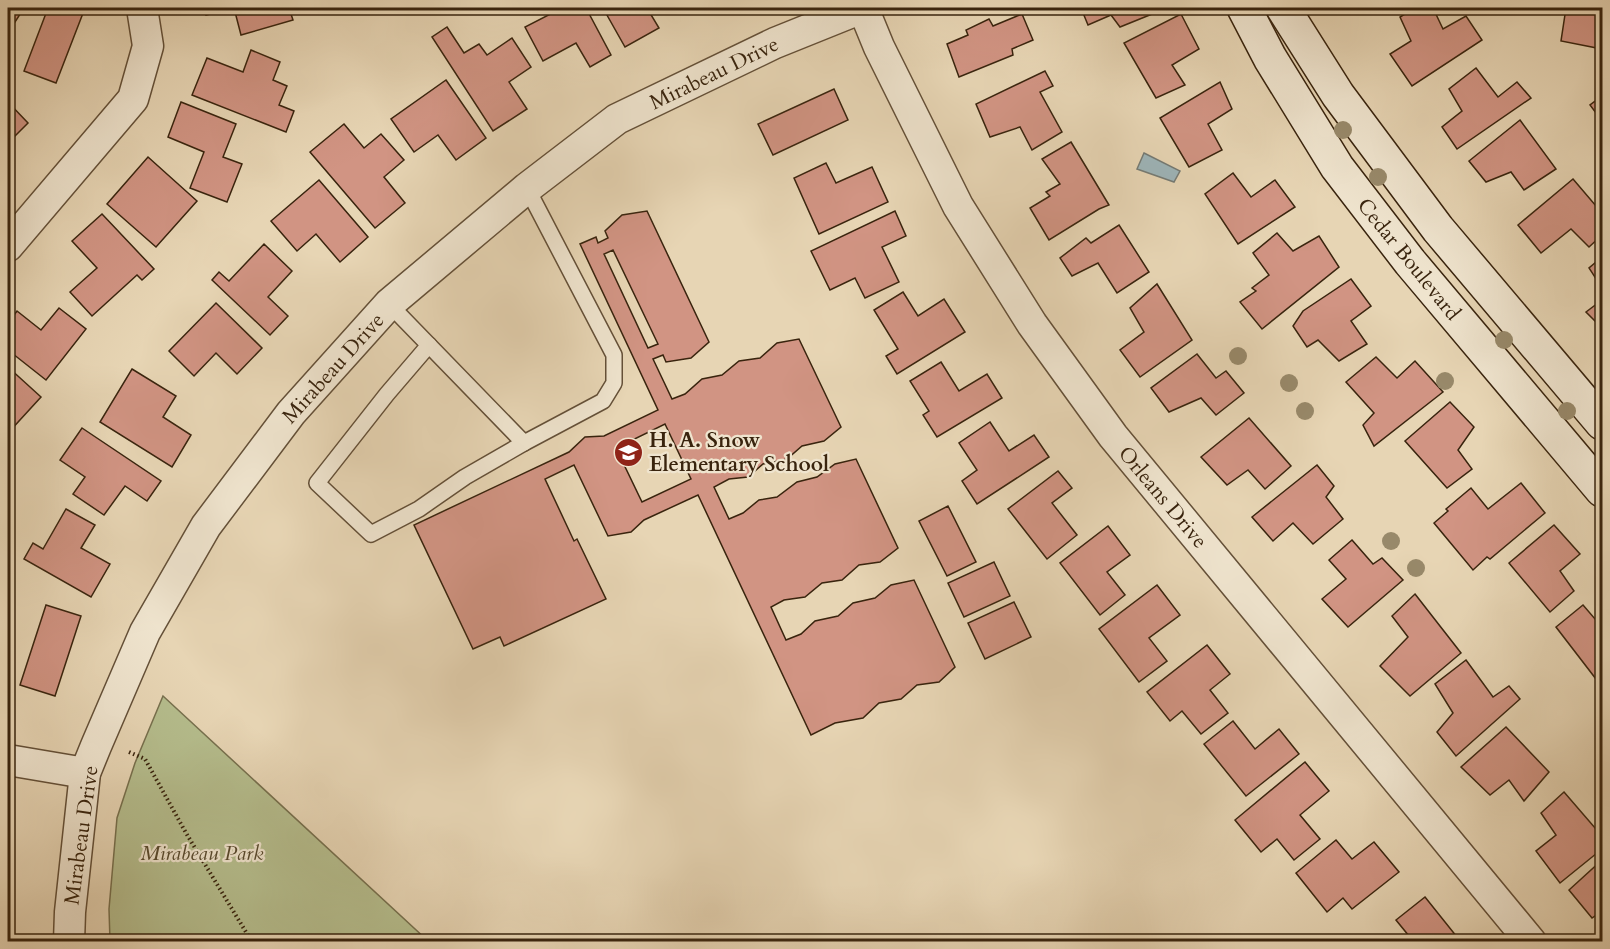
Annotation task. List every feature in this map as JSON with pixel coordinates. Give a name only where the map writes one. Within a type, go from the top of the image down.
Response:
[{"type":"street","points":[[8,246],[133,99],[148,46],[142,8]]},
{"type":"street","name":"Mirabeau Drive","points":[[69,942],[70,912],[85,773],[145,632],[206,526],[291,413],[389,304],[527,188],[617,119],[775,43],[862,8]]},
{"type":"street","name":"Orleans Drive","points":[[862,8],[958,206],[1032,324],[1121,446],[1531,942]]},
{"type":"street","name":"Cedar Boulevard","points":[[1244,8],[1270,58],[1337,167],[1410,262],[1602,490]]},
{"type":"street","name":"Cedar Boulevard","points":[[1283,8],[1338,95],[1438,229],[1602,423]]},
{"type":"street","points":[[8,760],[85,773]]},
{"type":"lane","points":[[429,345],[317,483],[371,534],[419,510],[465,477],[603,401],[614,382],[614,355],[527,188]]},
{"type":"lane","points":[[389,304],[524,443]]},
{"type":"path","points":[[129,752],[145,759],[186,833],[252,942]]},
{"type":"green space","name":"Mirabeau Park","points":[[163,696],[428,941],[110,941],[109,909],[117,818],[135,763]]},
{"type":"water","points":[[1144,153],[1180,171],[1174,182],[1137,169]]},
{"type":"building","points":[[8,8],[24,8],[8,33]]},
{"type":"building","points":[[48,8],[85,8],[56,83],[24,71]]},
{"type":"building","points":[[204,8],[234,8],[206,15]]},
{"type":"building","points":[[234,8],[289,8],[293,20],[241,35]]},
{"type":"building","points":[[562,8],[586,8],[611,55],[590,67],[576,43],[543,61],[525,27]]},
{"type":"building","points":[[603,8],[647,8],[659,28],[625,47]]},
{"type":"building","points":[[1081,8],[1167,8],[1120,27],[1111,15],[1088,25]]},
{"type":"building","points":[[1415,8],[1433,8],[1443,29],[1466,16],[1482,40],[1412,86],[1390,54],[1411,41],[1400,17]]},
{"type":"building","points":[[1566,8],[1602,8],[1602,49],[1561,41]]},
{"type":"building","points":[[1022,14],[1033,40],[1012,49],[1013,55],[959,77],[947,44],[968,35],[966,30],[989,19],[993,26]]},
{"type":"building","points":[[1181,14],[1199,49],[1172,65],[1185,85],[1156,98],[1124,43]]},
{"type":"building","points":[[447,27],[464,53],[479,44],[487,55],[512,38],[531,67],[509,82],[527,109],[493,131],[432,37]]},
{"type":"building","points":[[251,50],[280,62],[273,80],[287,86],[279,105],[294,111],[286,132],[192,95],[207,58],[243,72]]},
{"type":"building","points":[[1476,68],[1498,97],[1517,82],[1531,98],[1457,149],[1442,127],[1462,111],[1449,89]]},
{"type":"building","points":[[1045,71],[1053,86],[1040,92],[1062,132],[1032,150],[1020,127],[990,137],[976,104]]},
{"type":"building","points":[[446,80],[486,138],[456,160],[438,135],[414,152],[391,119]]},
{"type":"building","points":[[1220,82],[1232,109],[1208,124],[1222,150],[1189,167],[1160,118]]},
{"type":"building","points":[[834,89],[848,120],[773,155],[758,124]]},
{"type":"building","points":[[1602,96],[1602,121],[1590,105]]},
{"type":"building","points":[[8,102],[28,123],[8,143]]},
{"type":"building","points":[[181,102],[236,124],[223,157],[242,164],[227,202],[190,188],[204,152],[168,137]]},
{"type":"building","points":[[1520,120],[1556,169],[1524,190],[1511,172],[1486,182],[1469,161]]},
{"type":"building","points":[[344,124],[364,148],[381,134],[404,160],[384,177],[405,203],[375,228],[310,152]]},
{"type":"building","points":[[1071,142],[1109,205],[1049,240],[1030,208],[1050,196],[1046,192],[1060,184],[1042,159]]},
{"type":"building","points":[[148,157],[197,201],[156,247],[107,204]]},
{"type":"building","points":[[826,163],[836,183],[872,167],[888,202],[819,234],[794,178]]},
{"type":"building","points":[[1233,173],[1251,197],[1275,180],[1295,207],[1238,244],[1205,194]]},
{"type":"building","points":[[1573,179],[1602,213],[1602,235],[1589,247],[1571,229],[1541,253],[1518,225]]},
{"type":"building","points":[[319,180],[368,237],[340,262],[316,234],[297,251],[271,221]]},
{"type":"building","points":[[647,211],[709,342],[691,358],[666,362],[663,355],[653,359],[672,399],[685,394],[702,379],[722,375],[739,361],[760,358],[777,343],[799,339],[841,427],[824,441],[802,446],[787,459],[763,464],[748,477],[729,479],[714,487],[729,519],[743,513],[759,500],[777,497],[797,482],[817,477],[835,464],[856,459],[898,548],[880,562],[859,565],[842,580],[822,583],[805,597],[784,600],[771,607],[786,640],[801,634],[815,621],[838,616],[853,603],[875,598],[891,585],[914,580],[955,667],[939,682],[917,685],[901,699],[879,703],[863,718],[835,723],[811,735],[698,495],[644,520],[631,532],[608,536],[574,465],[545,479],[574,541],[577,539],[606,599],[504,646],[500,637],[473,649],[414,525],[569,452],[585,437],[604,436],[658,410],[580,244],[596,237],[598,243],[608,238],[605,231],[622,215]],"holes":[[[613,250],[658,344],[648,348],[604,254]],[[665,424],[691,479],[642,502],[616,448]]]},
{"type":"building","points":[[895,211],[906,236],[882,247],[899,282],[865,298],[855,278],[830,290],[811,251]]},
{"type":"building","points":[[102,214],[154,269],[142,280],[137,275],[92,316],[70,292],[97,268],[72,241]]},
{"type":"building","points":[[1119,225],[1149,272],[1117,293],[1098,263],[1072,276],[1060,258],[1086,238],[1091,243]]},
{"type":"building","points":[[1277,233],[1293,251],[1319,236],[1339,267],[1262,329],[1240,302],[1256,291],[1252,288],[1269,275],[1253,253]]},
{"type":"building","points":[[264,244],[292,271],[268,297],[288,316],[270,335],[212,280],[219,272],[229,281]]},
{"type":"building","points":[[1602,257],[1602,288],[1589,268]]},
{"type":"building","points":[[1351,279],[1371,306],[1351,321],[1367,344],[1339,361],[1318,340],[1307,347],[1293,326],[1303,311]]},
{"type":"building","points":[[1157,284],[1192,340],[1140,377],[1120,350],[1144,332],[1130,308]]},
{"type":"building","points":[[903,292],[918,316],[944,299],[965,332],[897,374],[886,356],[898,349],[874,310]]},
{"type":"building","points":[[1602,300],[1602,328],[1586,312]]},
{"type":"building","points":[[216,303],[262,348],[237,374],[216,353],[194,376],[169,351]]},
{"type":"building","points":[[59,308],[86,329],[46,380],[8,350],[8,323],[17,311],[41,330]]},
{"type":"building","points":[[1197,354],[1216,378],[1226,371],[1244,393],[1216,415],[1201,398],[1169,412],[1151,388]]},
{"type":"building","points":[[1376,357],[1397,378],[1415,361],[1443,392],[1374,446],[1363,425],[1374,413],[1346,382]]},
{"type":"building","points":[[941,362],[959,391],[987,374],[1002,398],[937,437],[923,415],[929,411],[910,381]]},
{"type":"building","points":[[8,367],[41,397],[8,433]]},
{"type":"building","points":[[132,369],[176,396],[163,417],[191,435],[172,467],[100,422]]},
{"type":"building","points":[[1450,402],[1474,427],[1458,450],[1472,469],[1447,488],[1405,441]]},
{"type":"building","points":[[1249,418],[1291,466],[1265,489],[1248,470],[1227,485],[1201,457]]},
{"type":"building","points":[[990,422],[1009,451],[1034,435],[1049,457],[977,504],[962,481],[977,470],[959,443]]},
{"type":"building","points":[[82,428],[161,481],[147,501],[125,486],[104,515],[73,494],[85,477],[60,460]]},
{"type":"building","points":[[1317,465],[1334,486],[1326,497],[1343,519],[1313,544],[1293,523],[1273,541],[1252,517]]},
{"type":"building","points":[[1058,471],[1072,488],[1052,503],[1077,535],[1047,559],[1008,509]]},
{"type":"building","points":[[1521,483],[1545,513],[1490,559],[1487,557],[1473,570],[1434,523],[1448,511],[1446,509],[1471,488],[1488,509]]},
{"type":"building","points":[[948,506],[976,562],[947,576],[919,521]]},
{"type":"building","points":[[66,509],[95,525],[81,548],[110,564],[91,597],[24,559],[33,543],[43,549]]},
{"type":"building","points":[[1554,525],[1580,554],[1560,571],[1574,591],[1550,612],[1509,563]]},
{"type":"building","points":[[1108,526],[1130,555],[1107,572],[1125,595],[1100,615],[1060,563]]},
{"type":"building","points":[[1352,540],[1373,564],[1382,558],[1403,580],[1348,627],[1322,599],[1346,579],[1329,560]]},
{"type":"building","points":[[994,562],[1010,596],[964,617],[948,583]]},
{"type":"building","points":[[1157,585],[1180,615],[1149,638],[1167,661],[1139,682],[1099,629]]},
{"type":"building","points":[[1415,594],[1461,653],[1410,696],[1380,666],[1408,637],[1392,616]]},
{"type":"building","points":[[1014,602],[1031,637],[985,659],[968,623]]},
{"type":"building","points":[[46,605],[81,616],[55,696],[20,685]]},
{"type":"building","points":[[1583,605],[1595,619],[1598,616],[1602,623],[1602,673],[1596,679],[1556,627]]},
{"type":"building","points":[[1207,645],[1230,674],[1210,690],[1228,713],[1201,734],[1182,711],[1170,721],[1147,692]]},
{"type":"building","points":[[1466,660],[1493,697],[1509,686],[1520,699],[1456,756],[1437,732],[1453,713],[1435,684]]},
{"type":"building","points":[[1233,721],[1255,749],[1279,729],[1299,754],[1246,796],[1204,744]]},
{"type":"building","points":[[1506,727],[1549,772],[1524,801],[1509,780],[1490,795],[1461,767]]},
{"type":"building","points":[[1305,762],[1329,791],[1300,815],[1320,839],[1294,860],[1277,839],[1261,852],[1235,820]]},
{"type":"building","points":[[1564,792],[1602,836],[1602,849],[1560,883],[1536,851],[1556,835],[1541,813]]},
{"type":"building","points":[[8,828],[13,867],[8,868]]},
{"type":"building","points":[[1336,840],[1352,859],[1374,842],[1399,872],[1352,909],[1343,898],[1327,912],[1296,873]]},
{"type":"building","points":[[1602,860],[1602,911],[1592,918],[1569,890]]},
{"type":"building","points":[[1425,897],[1461,942],[1402,942],[1409,936],[1396,920]]},
{"type":"building","points":[[8,912],[10,912],[10,942],[8,942]]},
{"type":"place","name":"H. A. Snow Elementary School","points":[[628,452]]}]
